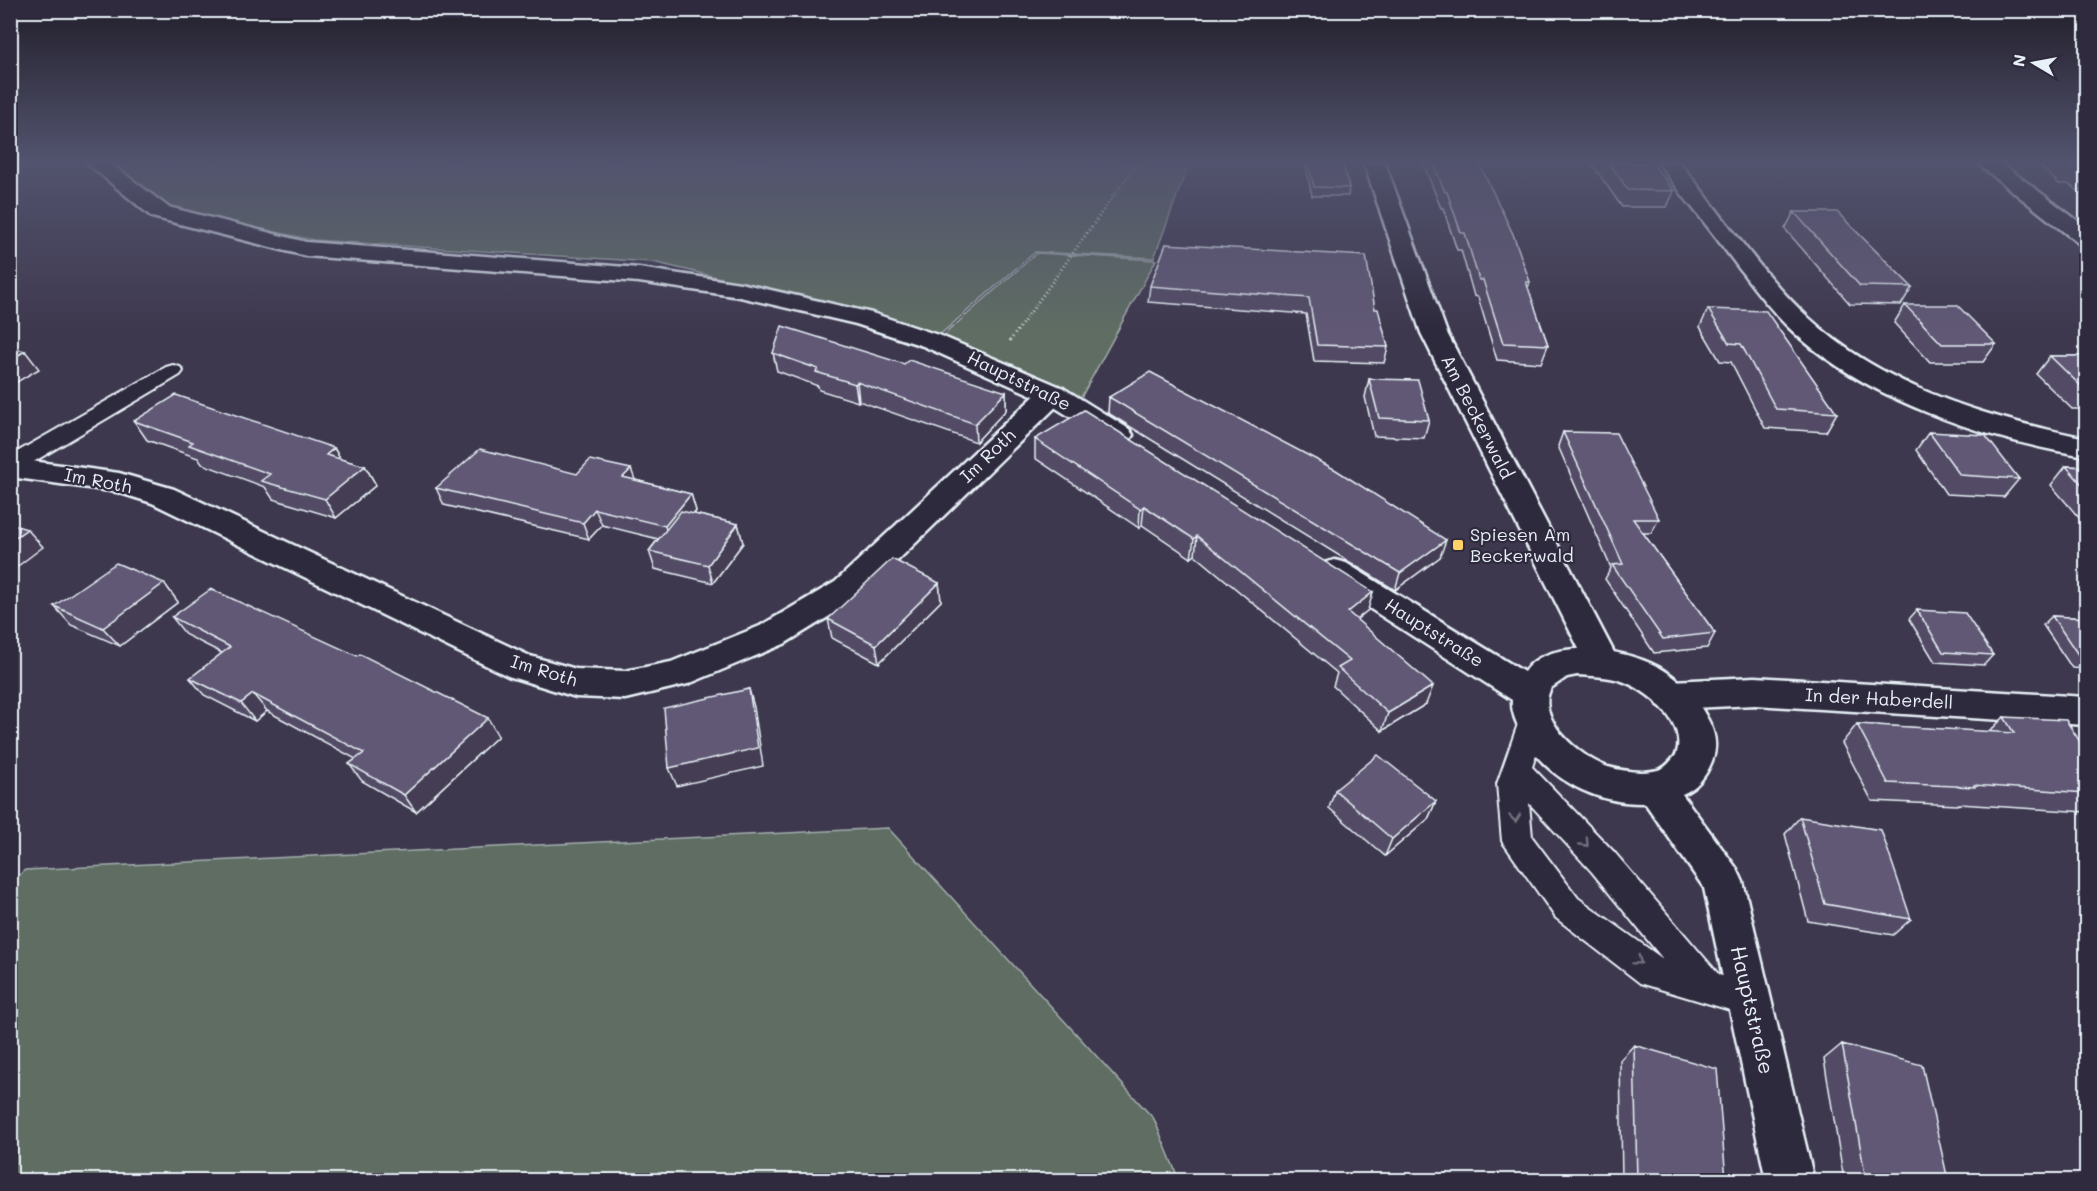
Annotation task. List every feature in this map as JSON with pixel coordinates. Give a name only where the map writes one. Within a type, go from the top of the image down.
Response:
[{"type":"street","name":"Hauptstraße","points":[[183,219],[306,249],[639,275],[740,290],[863,318],[932,341],[1053,394],[1144,452]]},
{"type":"street","name":"Am Beckerwald","points":[[1394,219],[1434,333],[1602,662]]},
{"type":"street","points":[[1714,219],[1776,298],[1818,340],[1889,386],[1975,419],[2045,439],[2086,447]]},
{"type":"street","points":[[2059,219],[2086,238]]},
{"type":"street","name":"Im Roth","points":[[10,466],[119,483],[163,496],[520,667],[576,683],[625,685],[676,674],[772,635],[847,590],[1053,394]]},
{"type":"street","name":"Hauptstraße","points":[[1307,553],[1532,707]]},
{"type":"street","name":"Hauptstraße","points":[[1577,662],[1602,662],[1627,669],[1651,680],[1671,695],[1687,713],[1696,733],[1697,752],[1691,768],[1676,780],[1655,787],[1623,786],[1580,772],[1559,757],[1543,740],[1532,707],[1540,678],[1556,667],[1577,662]]},
{"type":"street","name":"In der Haberdell","points":[[1671,695],[1755,691],[2086,711]]},
{"type":"street","name":"Hauptstraße","points":[[1655,787],[1723,882],[1729,995],[1790,1180]]},
{"type":"lane","points":[[10,466],[173,371]]},
{"type":"lane","points":[[1532,707],[1512,783],[1517,841],[1567,908],[1652,972],[1729,995]]},
{"type":"lane","points":[[1516,770],[1729,995]]},
{"type":"path","points":[[992,367],[1051,283],[1101,219]]},
{"type":"green space","points":[[211,219],[1169,219],[1154,258],[1035,252],[935,339],[864,312],[653,262],[314,240]]},
{"type":"green space","points":[[1037,253],[1156,260],[1078,403],[938,340]]},
{"type":"green space","points":[[888,828],[1154,1119],[1179,1180],[11,1180],[10,883],[25,870]]},
{"type":"building","points":[[1456,219],[1506,219],[1530,282],[1526,282],[1548,345],[1503,343],[1483,280],[1479,280],[1465,233],[1461,233]]},
{"type":"building","points":[[1800,219],[1844,219],[1912,287],[1860,286]]},
{"type":"building","points":[[1166,244],[1366,256],[1375,309],[1378,309],[1388,347],[1317,345],[1309,298],[1150,286]]},
{"type":"building","points":[[1905,305],[1957,305],[1996,344],[1942,344]]},
{"type":"building","points":[[1708,309],[1766,311],[1837,413],[1776,409],[1741,344],[1729,343]]},
{"type":"building","points":[[782,326],[904,364],[909,360],[1006,392],[975,424],[857,382],[855,384],[816,372],[818,369],[773,353]]},
{"type":"building","points":[[10,347],[25,351],[10,360]]},
{"type":"building","points":[[2050,356],[2086,356],[2086,391]]},
{"type":"building","points":[[1150,372],[1336,470],[1446,540],[1400,573],[1109,397]]},
{"type":"building","points":[[1369,379],[1418,380],[1429,420],[1379,418]]},
{"type":"building","points":[[176,395],[334,448],[326,455],[365,466],[325,499],[261,481],[270,474],[189,445],[193,442],[134,421]]},
{"type":"building","points":[[1084,410],[1373,592],[1348,612],[1433,686],[1388,713],[1338,668],[1350,661],[1197,536],[1194,539],[1144,506],[1140,509],[1035,439]]},
{"type":"building","points":[[1563,432],[1616,433],[1659,519],[1633,519],[1715,633],[1663,639],[1612,565],[1623,564]]},
{"type":"building","points":[[1929,432],[1985,435],[2019,479],[1960,475]]},
{"type":"building","points":[[480,449],[577,474],[590,460],[631,469],[623,477],[691,494],[665,526],[595,509],[583,523],[436,488]]},
{"type":"building","points":[[2066,466],[2086,467],[2086,489]]},
{"type":"building","points":[[681,511],[738,524],[708,565],[649,551]]},
{"type":"building","points":[[10,524],[27,529],[10,541]]},
{"type":"building","points":[[892,559],[939,583],[876,645],[828,619]]},
{"type":"building","points":[[116,563],[164,583],[103,628],[54,606]]},
{"type":"building","points":[[211,589],[357,656],[360,654],[488,718],[404,795],[349,764],[364,753],[253,694],[241,703],[190,678],[230,647],[172,617]]},
{"type":"building","points":[[1917,610],[1965,613],[1993,655],[1943,652]]},
{"type":"building","points":[[2052,616],[2086,618],[2086,659],[2081,659]]},
{"type":"building","points":[[749,689],[758,748],[669,768],[664,708]]},
{"type":"building","points":[[2004,717],[2066,720],[2086,751],[2086,793],[1974,785],[1975,787],[1888,783],[1857,724],[2014,733]]},
{"type":"building","points":[[1378,755],[1436,801],[1392,839],[1335,790]]},
{"type":"building","points":[[1800,817],[1881,830],[1911,919],[1825,904]]},
{"type":"building","points":[[1842,1044],[1922,1065],[1948,1180],[1866,1180]]},
{"type":"building","points":[[1634,1045],[1717,1069],[1726,1180],[1637,1180]]},
{"type":"place","name":"Spiesen Am Beckerwald","points":[[1458,545]]}]
